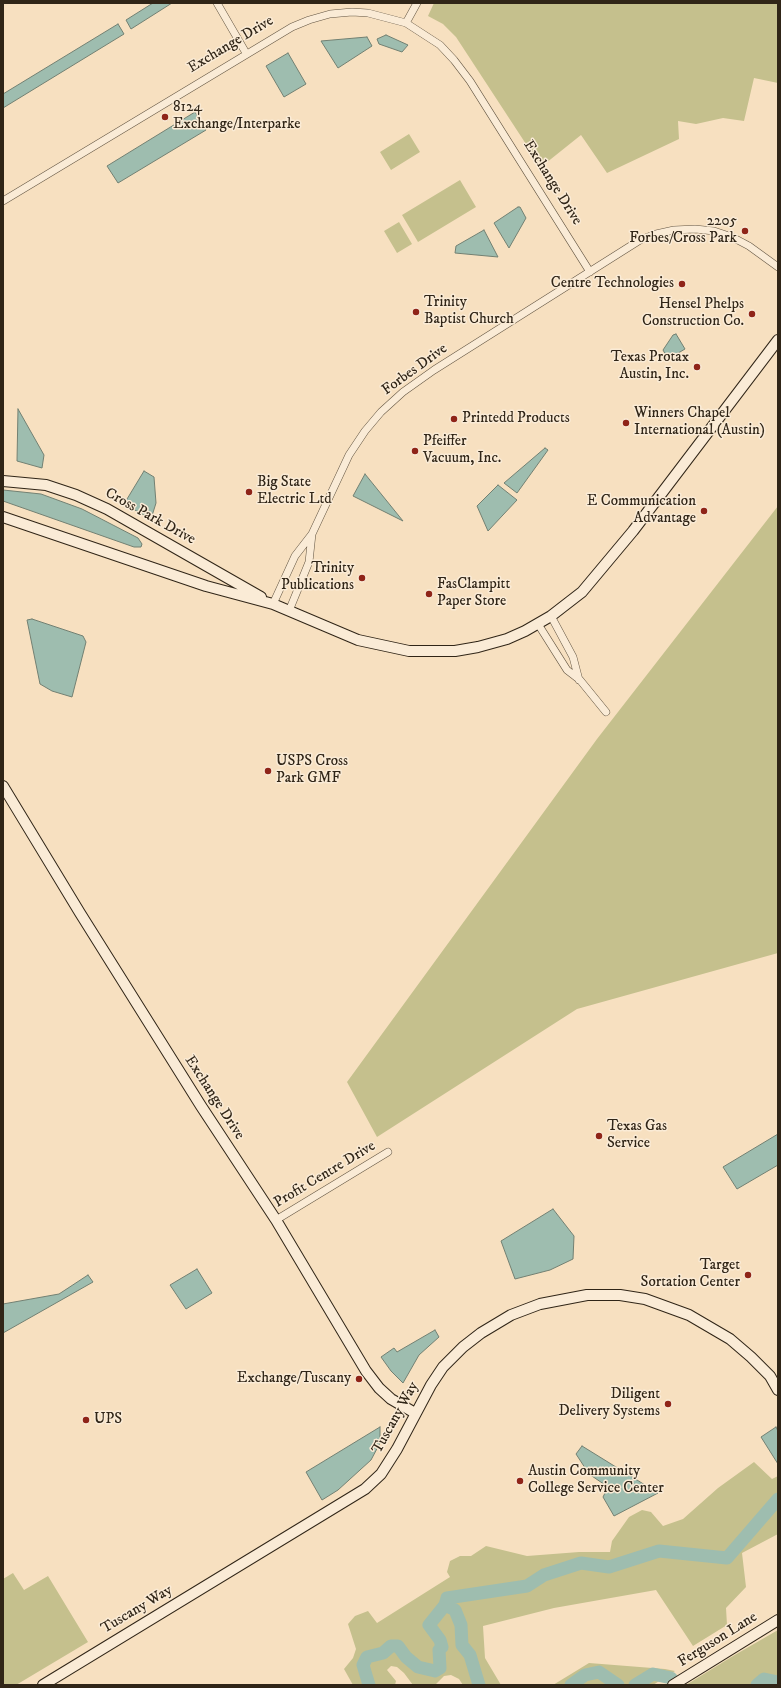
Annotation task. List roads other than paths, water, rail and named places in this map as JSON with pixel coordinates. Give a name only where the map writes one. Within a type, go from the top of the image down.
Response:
[{"type":"street","points":[[217,3],[246,53]]},
{"type":"street","points":[[406,23],[417,3]]},
{"type":"street","name":"Exchange Drive","points":[[3,201],[246,53],[292,27],[330,14],[352,12],[368,13],[406,23],[440,45],[454,60],[473,86],[590,272]]},
{"type":"street","name":"Forbes Drive","points":[[273,604],[295,556],[312,534],[349,455],[365,431],[381,412],[403,392],[434,370],[640,240],[674,230],[695,229],[714,232],[732,237],[749,246],[778,267]]},
{"type":"street","name":"Cross Park Drive","points":[[3,481],[46,485],[76,495],[107,508],[273,604],[358,640],[409,651],[455,651],[478,647],[507,639],[538,624],[582,592],[601,571],[778,340]]},
{"type":"street","name":"Cross Park Drive","points":[[3,517],[206,586],[273,604]]},
{"type":"street","name":"Forbes Drive","points":[[289,611],[309,562],[312,534]]},
{"type":"street","points":[[551,616],[573,657],[580,680]]},
{"type":"street","points":[[538,624],[567,670],[580,680],[606,712]]},
{"type":"street","name":"Exchange Drive","points":[[3,787],[184,1079],[276,1220],[367,1372],[379,1388],[391,1399],[416,1413]]},
{"type":"street","name":"Profit Centre Drive","points":[[276,1220],[388,1152]]},
{"type":"street","name":"Tuscany Way","points":[[43,1685],[365,1490],[380,1474],[397,1449],[431,1385],[444,1367],[463,1347],[485,1330],[511,1315],[540,1304],[587,1295],[620,1295],[645,1299],[689,1315],[730,1339],[746,1352],[770,1376],[778,1390]]},
{"type":"street","name":"Ferguson Lane","points":[[673,1685],[778,1620]]},
{"type":"waterway","points":[[369,1685],[363,1665],[367,1657],[383,1653],[391,1646],[398,1646],[406,1657],[418,1667],[435,1671],[440,1668],[439,1650],[442,1647],[440,1640],[429,1625],[445,1605],[447,1598],[527,1586],[544,1575],[581,1563],[609,1567],[659,1551],[727,1558],[778,1499]]},
{"type":"waterway","points":[[445,1605],[455,1610],[461,1625],[462,1645],[470,1655],[479,1685]]},
{"type":"waterway","points":[[571,1685],[585,1675],[599,1672],[618,1685]]},
{"type":"waterway","points":[[635,1685],[653,1674],[671,1678]]},
{"type":"waterway","points":[[757,1685],[764,1679],[778,1682]]},
{"type":"place","name":"8124 Exchange/Interparke","points":[[165,117]]},
{"type":"place","name":"2205 Forbes/Cross Park","points":[[745,231]]},
{"type":"place","name":"Centre Technologies","points":[[682,284]]},
{"type":"place","name":"Trinity Baptist Church","points":[[416,312]]},
{"type":"place","name":"Hensel Phelps Construction Co.","points":[[752,314]]},
{"type":"place","name":"Texas Protax Austin, Inc.","points":[[697,367]]},
{"type":"place","name":"Printedd Products","points":[[454,419]]},
{"type":"place","name":"Winners Chapel International (Austin)","points":[[626,423]]},
{"type":"place","name":"Pfeiffer Vacuum, Inc.","points":[[415,451]]},
{"type":"place","name":"Big State Electric Ltd","points":[[249,492]]},
{"type":"place","name":"E Communication Advantage","points":[[704,511]]},
{"type":"place","name":"Trinity Publications","points":[[362,578]]},
{"type":"place","name":"FasClampitt Paper Store","points":[[429,594]]},
{"type":"place","name":"USPS Cross Park GMF","points":[[268,771]]},
{"type":"place","name":"Texas Gas Service","points":[[599,1136]]},
{"type":"place","name":"Target Sortation Center","points":[[748,1275]]},
{"type":"place","name":"Exchange/Tuscany","points":[[359,1379]]},
{"type":"place","name":"Diligent Delivery Systems","points":[[668,1404]]},
{"type":"place","name":"UPS","points":[[86,1420]]},
{"type":"place","name":"Austin Community College Service Center","points":[[520,1481]]}]
